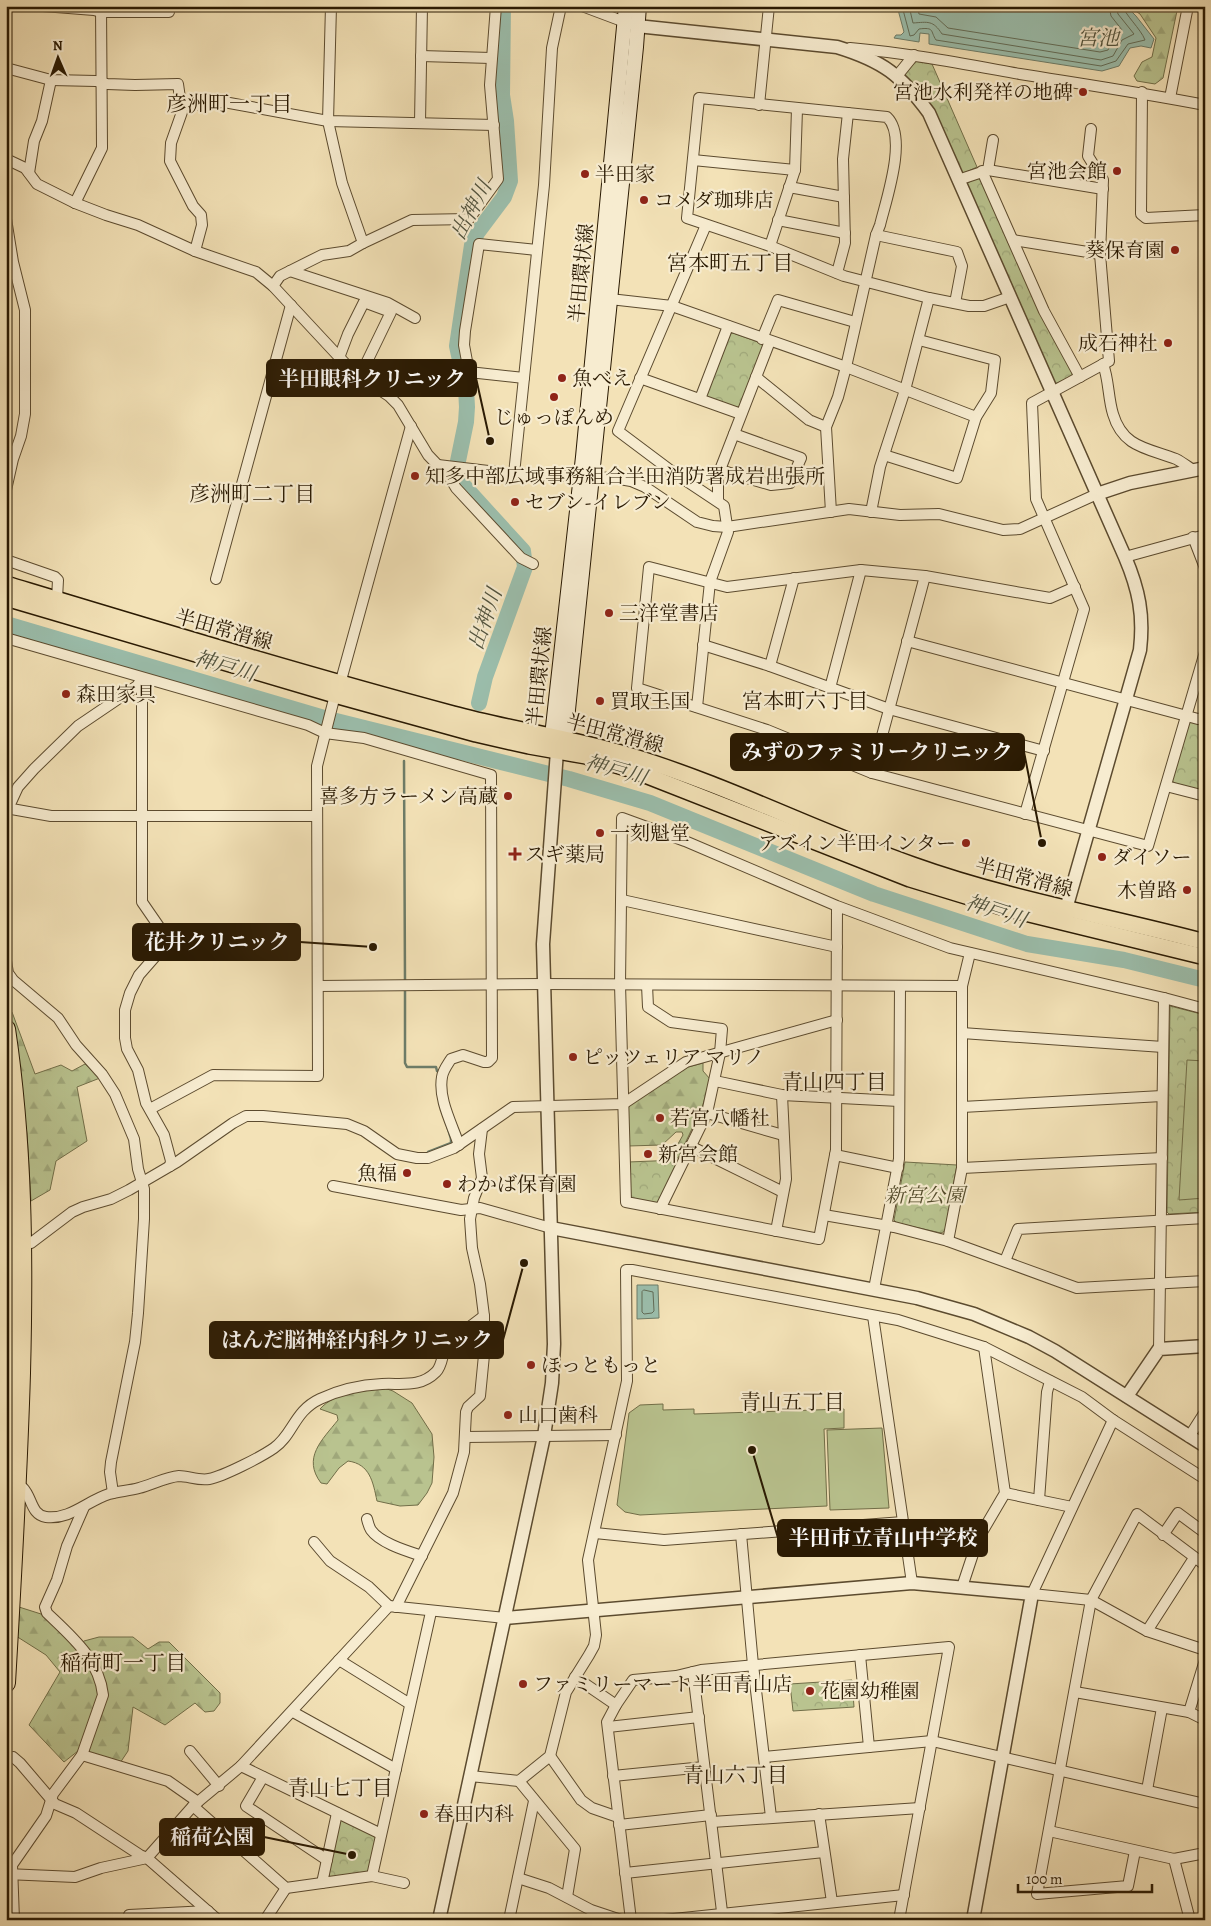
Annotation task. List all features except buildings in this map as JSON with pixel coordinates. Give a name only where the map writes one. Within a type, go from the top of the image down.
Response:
[{"type":"highway","points":[[6,1029],[15,1086],[19,1146],[23,1279],[19,1430],[6,1683]]},
{"type":"highway","points":[[6,1162],[10,1293],[6,1429]]},
{"type":"main road","name":"半田環状線","points":[[586,477],[610,299],[631,24],[626,6]]},
{"type":"main road","name":"半田環状線","points":[[558,748],[631,24],[639,6]]},
{"type":"main road","name":"半田常滑線","points":[[6,584],[57,599],[335,695]]},
{"type":"main road","name":"半田常滑線","points":[[6,598],[335,695],[478,721],[558,748],[588,743],[675,770],[865,848],[914,866],[1008,895],[1064,916],[1205,957]]},
{"type":"main road","name":"半田常滑線","points":[[1064,916],[1157,929],[1205,942]]},
{"type":"street","points":[[43,6],[94,10],[169,12],[168,6]]},
{"type":"street","points":[[331,6],[328,122],[342,183],[363,243]]},
{"type":"street","points":[[420,122],[422,6]]},
{"type":"street","points":[[273,286],[280,276],[322,255],[349,250],[412,220],[469,219],[498,179],[490,85],[496,6]]},
{"type":"street","points":[[514,474],[544,185],[552,48],[561,6]]},
{"type":"street","points":[[582,6],[631,24],[887,51],[1075,83],[1142,92],[1205,105]]},
{"type":"street","points":[[759,104],[769,6]]},
{"type":"street","points":[[1170,98],[1188,6]]},
{"type":"street","points":[[75,202],[102,148],[101,9]]},
{"type":"street","points":[[838,47],[879,62],[898,76],[913,91],[929,113],[1138,590],[1142,611],[1140,650],[1064,916]]},
{"type":"street","points":[[879,62],[880,56],[887,51]]},
{"type":"street","points":[[898,76],[914,55]]},
{"type":"street","points":[[420,56],[491,58]]},
{"type":"street","points":[[6,68],[51,80],[135,85],[178,84],[182,106],[180,121],[169,152],[170,160],[193,206],[202,215],[202,225],[195,251]]},
{"type":"street","points":[[29,173],[34,141],[42,121],[51,80]]},
{"type":"street","points":[[1142,92],[1141,214],[1146,218],[1205,215]]},
{"type":"street","points":[[831,512],[826,427],[838,397],[846,367],[855,322],[865,282],[876,235],[896,156],[892,121],[887,116],[797,109],[699,98],[687,218],[770,246],[837,273],[865,282],[929,298],[969,306],[984,306],[1010,297]]},
{"type":"street","points":[[182,106],[224,102],[328,122],[420,122],[494,125]]},
{"type":"street","points":[[770,246],[795,170],[797,109]]},
{"type":"street","points":[[837,273],[845,243],[843,159],[848,113]]},
{"type":"street","points":[[1025,814],[1084,609],[1036,499],[1032,403],[1109,361],[1100,254],[1103,180],[1088,156],[1091,129]]},
{"type":"street","points":[[993,140],[985,171],[1044,311],[1080,376]]},
{"type":"street","points":[[6,158],[25,168],[37,184],[75,202],[106,215],[138,225],[195,251],[256,272],[273,286],[339,358],[398,405],[428,455],[450,478],[456,488],[521,558],[533,564]]},
{"type":"street","points":[[693,160],[795,170]]},
{"type":"street","points":[[958,180],[985,171],[1103,189]]},
{"type":"street","points":[[789,187],[844,197]]},
{"type":"street","points":[[6,219],[13,262],[25,310],[26,414],[6,490]]},
{"type":"street","points":[[778,220],[845,233]]},
{"type":"street","points":[[697,706],[710,582],[728,532],[724,506],[670,470],[618,431],[706,225]]},
{"type":"street","points":[[876,235],[957,252],[962,266],[955,303]]},
{"type":"street","points":[[1013,240],[1100,254]]},
{"type":"street","points":[[524,378],[469,372],[464,345],[465,331],[479,244],[537,250]]},
{"type":"street","points":[[290,271],[388,303],[415,318]]},
{"type":"street","points":[[871,512],[880,467],[905,390],[929,298]]},
{"type":"street","points":[[610,299],[672,306],[846,367],[976,417]]},
{"type":"street","points":[[718,501],[718,476],[756,378],[778,300],[855,322]]},
{"type":"street","points":[[339,358],[348,334],[364,302],[391,312],[360,376]]},
{"type":"street","points":[[216,579],[291,305]]},
{"type":"street","points":[[700,399],[728,326]]},
{"type":"street","points":[[884,455],[957,478],[976,417],[991,393],[995,360],[919,340]]},
{"type":"street","points":[[1103,364],[1112,412],[1119,428],[1126,437],[1138,446],[1199,469]]},
{"type":"street","points":[[640,378],[741,414]]},
{"type":"street","points":[[756,378],[809,420],[826,427]]},
{"type":"street","points":[[150,1109],[213,1075],[318,1076],[317,766],[325,730],[411,426]]},
{"type":"street","points":[[720,470],[771,485],[790,483],[801,458],[734,434]]},
{"type":"street","points":[[438,464],[514,474],[614,478],[631,481],[646,487],[697,522],[713,526],[727,527],[849,510],[900,515],[939,514],[1003,530],[1020,529],[1097,494],[1130,483],[1199,469]]},
{"type":"street","points":[[1125,557],[1205,535]]},
{"type":"street","points":[[1193,537],[1205,568]]},
{"type":"street","points":[[6,560],[55,577],[58,580],[57,599]]},
{"type":"street","points":[[1075,588],[1050,598],[925,576],[861,570],[727,587],[649,566],[637,688],[767,730],[872,773],[1148,846],[1205,652]]},
{"type":"street","points":[[830,688],[861,570]]},
{"type":"street","points":[[872,773],[925,576]]},
{"type":"street","points":[[770,666],[794,578]]},
{"type":"street","points":[[6,638],[142,679],[325,730],[364,738],[491,775],[492,1058],[488,1062],[463,1055],[451,1059],[442,1077],[446,1109],[459,1144]]},
{"type":"street","points":[[908,641],[1198,719],[1205,718]]},
{"type":"street","points":[[703,645],[770,666],[889,709],[1044,751]]},
{"type":"street","points":[[142,679],[136,686],[78,726],[18,787],[7,809],[51,816],[317,816]]},
{"type":"street","points":[[142,679],[142,902],[162,931],[160,951],[139,975],[130,993],[125,1010],[125,1044],[138,1070],[145,1098],[164,1134],[171,1161],[170,1166]]},
{"type":"street","points":[[439,1920],[544,1436],[552,1383],[554,1344],[543,944],[558,748]]},
{"type":"street","points":[[1166,786],[1205,796]]},
{"type":"street","points":[[837,906],[835,1155],[819,1239],[626,1202],[620,984],[622,818],[685,841],[837,906],[950,948],[1205,1009]]},
{"type":"street","points":[[622,900],[837,948]]},
{"type":"street","points":[[948,1241],[962,1168],[962,986],[970,953]]},
{"type":"street","points":[[6,962],[8,973],[13,980],[58,1018],[76,1045],[102,1074],[116,1094],[134,1139],[138,1169],[144,1189],[144,1219],[138,1313],[111,1462],[110,1472],[113,1493]]},
{"type":"street","points":[[318,986],[543,984],[962,986]]},
{"type":"street","points":[[647,985],[648,1007],[671,1022],[722,1029],[715,1081],[707,1113],[660,1209]]},
{"type":"street","points":[[874,1289],[898,1168],[900,986]]},
{"type":"street","points":[[1127,1396],[1159,1349],[1164,998]]},
{"type":"street","points":[[31,1243],[72,1212],[111,1199],[142,1182],[170,1166],[239,1119],[254,1115],[347,1124],[364,1130],[397,1154],[408,1157],[428,1158],[459,1144],[513,1107],[623,1104],[686,1062],[837,1020]]},
{"type":"street","points":[[962,1032],[1163,1048]]},
{"type":"street","points":[[715,1081],[782,1095],[899,1101]]},
{"type":"street","points":[[776,1231],[786,1179],[782,1095]]},
{"type":"street","points":[[962,1107],[1162,1096]]},
{"type":"street","points":[[707,1113],[783,1135]]},
{"type":"street","points":[[9,1874],[75,1877],[101,1868],[147,1858],[195,1804],[242,1766],[339,1660],[393,1606],[422,1556],[453,1493],[464,1452],[466,1412],[468,1407],[480,1396],[484,1355],[484,1316],[480,1284],[472,1248],[470,1219],[482,1178],[478,1154],[482,1129]]},
{"type":"street","points":[[690,1146],[783,1192]]},
{"type":"street","points":[[835,1155],[898,1168]]},
{"type":"street","points":[[962,1168],[1162,1158]]},
{"type":"street","points":[[333,1186],[461,1210],[480,1208],[551,1228],[874,1289],[945,1305],[1001,1325],[1055,1351],[1205,1446]]},
{"type":"street","points":[[824,1215],[887,1226],[948,1241],[1077,1288],[1205,1281]]},
{"type":"street","points":[[1005,1261],[1018,1228],[1205,1218]]},
{"type":"street","points":[[470,1776],[519,1781],[550,1756],[566,1692],[594,1646],[596,1635],[588,1560],[627,1381],[626,1270],[898,1320],[984,1347],[1082,1397],[1113,1420],[1205,1479]]},
{"type":"street","points":[[23,1488],[28,1494],[35,1511],[42,1516],[62,1516],[113,1493],[139,1488],[177,1476],[208,1480],[250,1462],[276,1447],[302,1412],[318,1400],[347,1389],[382,1384],[411,1385],[421,1382],[438,1370],[447,1344],[484,1316]]},
{"type":"street","points":[[873,1316],[912,1583]]},
{"type":"street","points":[[1159,1349],[1205,1346]]},
{"type":"street","points":[[962,1587],[978,1539],[1005,1493],[984,1347]]},
{"type":"street","points":[[1039,1500],[1050,1381]]},
{"type":"street","points":[[1189,1437],[1205,1412]]},
{"type":"street","points":[[973,1920],[1032,1594],[1113,1420]]},
{"type":"street","points":[[465,1437],[616,1435]]},
{"type":"street","points":[[1005,1493],[1072,1507]]},
{"type":"street","points":[[14,1920],[9,1874],[12,1865],[42,1822],[53,1794],[82,1755],[103,1694],[96,1669],[83,1649],[47,1613],[44,1607],[57,1580],[84,1506]]},
{"type":"street","points":[[1163,1534],[1178,1513],[1205,1533]]},
{"type":"street","points":[[1135,1851],[1128,1886],[1037,1894],[1091,1600],[1137,1514],[1205,1565]]},
{"type":"street","points":[[367,1519],[371,1530],[377,1536],[397,1547],[422,1556]]},
{"type":"street","points":[[594,1533],[664,1540],[903,1522]]},
{"type":"street","points":[[741,1534],[753,1665],[761,1711],[771,1817]]},
{"type":"street","points":[[314,1542],[330,1561],[369,1587],[393,1606],[432,1612],[504,1618],[912,1583],[1091,1600],[1147,1631],[1205,1650]]},
{"type":"street","points":[[1147,1631],[1194,1558]]},
{"type":"street","points":[[372,1876],[432,1612]]},
{"type":"street","points":[[631,1920],[607,1722],[633,1680],[753,1665],[949,1647],[899,1920]]},
{"type":"street","points":[[860,1655],[869,1747]]},
{"type":"street","points":[[339,1660],[410,1704]]},
{"type":"street","points":[[1189,1712],[1205,1660]]},
{"type":"street","points":[[693,1672],[723,1917]]},
{"type":"street","points":[[575,1677],[616,1705]]},
{"type":"street","points":[[1075,1692],[1189,1712],[1205,1720]]},
{"type":"street","points":[[1147,1790],[1162,1708]]},
{"type":"street","points":[[293,1712],[396,1769]]},
{"type":"street","points":[[608,1727],[699,1718]]},
{"type":"street","points":[[764,1756],[932,1742],[1205,1804]]},
{"type":"street","points":[[190,1751],[219,1786]]},
{"type":"street","points":[[82,1755],[168,1781],[286,1888]]},
{"type":"street","points":[[550,1756],[581,1800],[592,1808],[618,1821],[771,1817],[920,1808]]},
{"type":"street","points":[[13,1757],[55,1804],[76,1814],[147,1858],[218,1920]]},
{"type":"street","points":[[242,1766],[381,1834]]},
{"type":"street","points":[[613,1776],[704,1767]]},
{"type":"street","points":[[263,1777],[246,1806],[327,1860]]},
{"type":"street","points":[[519,1781],[575,1849],[567,1897]]},
{"type":"street","points":[[509,1920],[534,1801]]},
{"type":"street","points":[[322,1883],[337,1813]]},
{"type":"street","points":[[819,1814],[832,1902]]},
{"type":"street","points":[[1050,1831],[1174,1860],[1205,1853]]},
{"type":"street","points":[[625,1873],[824,1852]]},
{"type":"street","points":[[1174,1860],[1190,1920]]},
{"type":"street","points":[[265,1920],[286,1888],[372,1876],[404,1883]]},
{"type":"street","points":[[518,1878],[549,1888],[591,1910],[621,1920]]},
{"type":"street","points":[[664,1920],[723,1917],[832,1902],[904,1895]]},
{"type":"street","points":[[129,1920],[129,1915],[208,1911]]},
{"type":"green space","points":[[1128,6],[1178,6],[1163,78],[1155,84],[1137,81],[1134,76],[1142,62],[1152,57],[1156,38],[1140,14]]},
{"type":"green space","points":[[915,61],[932,64],[977,167],[962,174],[905,75],[904,72]]},
{"type":"green space","points":[[980,177],[1072,373],[1072,376],[1057,383],[1054,383],[966,184]]},
{"type":"green space","points":[[733,333],[761,343],[763,347],[739,407],[706,397],[729,334]]},
{"type":"green space","points":[[1188,723],[1205,723],[1205,791],[1174,783],[1172,780]]},
{"type":"green space","points":[[1170,1006],[1205,1015],[1205,1212],[1169,1214],[1167,1212]]},
{"type":"green space","points":[[12,1012],[35,1074],[61,1065],[72,1071],[85,1064],[100,1078],[77,1087],[87,1141],[56,1161],[50,1190],[31,1201],[27,1134],[8,1013]]},
{"type":"green space","points":[[1187,1060],[1205,1061],[1205,1198],[1179,1200]]},
{"type":"green space","points":[[703,1063],[703,1071],[710,1079],[702,1108],[678,1158],[670,1158],[683,1135],[682,1132],[676,1132],[662,1145],[628,1146],[626,1109],[630,1104],[688,1067]]},
{"type":"green space","points":[[678,1160],[659,1202],[656,1204],[629,1197],[628,1162]]},
{"type":"green space","name":"新宮公園","points":[[905,1162],[957,1165],[945,1231],[941,1233],[897,1223],[894,1220]]},
{"type":"green space","points":[[384,1388],[393,1391],[412,1403],[432,1434],[434,1457],[432,1483],[418,1505],[400,1506],[377,1501],[369,1475],[366,1470],[355,1463],[348,1461],[339,1468],[327,1484],[321,1483],[313,1465],[316,1450],[338,1420],[337,1415],[320,1409],[326,1403],[341,1396]]},
{"type":"green space","points":[[663,1404],[663,1410],[694,1409],[694,1414],[844,1409],[844,1428],[824,1429],[827,1506],[640,1515],[625,1512],[617,1505],[629,1413],[640,1405]]},
{"type":"green space","points":[[882,1428],[889,1508],[830,1510],[827,1430]]},
{"type":"green space","points":[[19,1607],[41,1614],[78,1646],[84,1641],[99,1637],[133,1637],[148,1649],[159,1642],[169,1642],[220,1693],[220,1703],[214,1711],[205,1712],[195,1703],[165,1725],[133,1707],[128,1751],[120,1763],[78,1751],[64,1762],[29,1725],[60,1672],[46,1655],[16,1636]]},
{"type":"green space","points":[[852,1680],[854,1707],[793,1711],[790,1684]]},
{"type":"green space","points":[[342,1820],[374,1836],[376,1839],[367,1873],[331,1877],[327,1873],[338,1821]]},
{"type":"water","name":"宮池","points":[[897,6],[1126,6],[1154,39],[1151,48],[1141,46],[1130,48],[1119,66],[1102,71],[929,44],[929,34],[920,33],[919,42],[894,38],[896,35],[901,35],[904,32]]},
{"type":"water","points":[[637,1285],[658,1285],[659,1318],[637,1319]]},
{"type":"waterway","name":"出神川","points":[[458,461],[467,407],[466,388],[457,346],[472,245],[477,233],[504,197],[510,181],[506,121],[502,95],[503,6]]},
{"type":"waterway","name":"出神川","points":[[461,483],[523,551],[525,567],[485,677],[479,703]]},
{"type":"waterway","name":"神戸川","points":[[6,624],[324,718],[569,779],[650,803],[874,894],[1027,944],[1124,960],[1205,980]]},
{"type":"waterway","points":[[404,761],[405,980]]},
{"type":"waterway","points":[[405,990],[405,1063],[407,1067],[436,1067],[437,1071]]},
{"type":"waterway","points":[[428,1152],[451,1143],[447,1126]]},
{"type":"place","name":"宮池水利発祥の地碑","points":[[1083,92]]},
{"type":"place","name":"宮池会館","points":[[1117,171]]},
{"type":"place","name":"半田家","points":[[585,174]]},
{"type":"place","name":"コメダ珈琲店","points":[[644,200]]},
{"type":"place","name":"葵保育園","points":[[1175,250]]},
{"type":"place","name":"成石神社","points":[[1168,343]]},
{"type":"place","name":"魚べえ","points":[[562,378]]},
{"type":"place","name":"じゅっぽんめ","points":[[554,397]]},
{"type":"place","name":"半田眼科クリニック","points":[[490,441]]},
{"type":"place","name":"知多中部広域事務組合半田消防署成岩出張所","points":[[415,476]]},
{"type":"place","name":"セブン-イレブン","points":[[515,502]]},
{"type":"place","name":"三洋堂書店","points":[[609,613]]},
{"type":"place","name":"森田家具","points":[[66,694]]},
{"type":"place","name":"買取王国","points":[[600,701]]},
{"type":"place","name":"喜多方ラーメン高蔵","points":[[508,796]]},
{"type":"place","name":"一刻魁堂","points":[[600,833]]},
{"type":"place","name":"アズイン半田インター","points":[[966,843]]},
{"type":"place","name":"みずのファミリークリニック","points":[[1042,843]]},
{"type":"place","name":"スギ薬局","points":[[515,854]]},
{"type":"place","name":"ダイソー","points":[[1102,857]]},
{"type":"place","name":"木曽路","points":[[1187,890]]},
{"type":"place","name":"花井クリニック","points":[[373,947]]},
{"type":"place","name":"ピッツェリア マリノ","points":[[573,1057]]},
{"type":"place","name":"若宮八幡社","points":[[660,1118]]},
{"type":"place","name":"新宮会館","points":[[648,1154]]},
{"type":"place","name":"魚福","points":[[407,1173]]},
{"type":"place","name":"わかば保育園","points":[[447,1184]]},
{"type":"place","name":"はんだ脳神経内科クリニック","points":[[524,1263]]},
{"type":"place","name":"ほっともっと","points":[[531,1365]]},
{"type":"place","name":"山口歯科","points":[[508,1415]]},
{"type":"place","name":"半田市立青山中学校","points":[[752,1450]]},
{"type":"place","name":"ファミリーマート半田青山店","points":[[523,1684]]},
{"type":"place","name":"花園幼稚園","points":[[810,1691]]},
{"type":"place","name":"春田内科","points":[[424,1814]]},
{"type":"place","name":"稲荷公園","points":[[352,1855]]},
{"type":"district","name":"彦洲町一丁目","points":[[229,104]]},
{"type":"district","name":"宮本町五丁目","points":[[730,263]]},
{"type":"district","name":"彦洲町二丁目","points":[[252,494]]},
{"type":"district","name":"宮本町六丁目","points":[[805,701]]},
{"type":"district","name":"青山四丁目","points":[[834,1082]]},
{"type":"district","name":"青山五丁目","points":[[792,1402]]},
{"type":"district","name":"稲荷町一丁目","points":[[123,1663]]},
{"type":"district","name":"青山六丁目","points":[[735,1775]]},
{"type":"district","name":"青山七丁目","points":[[340,1788]]}]
